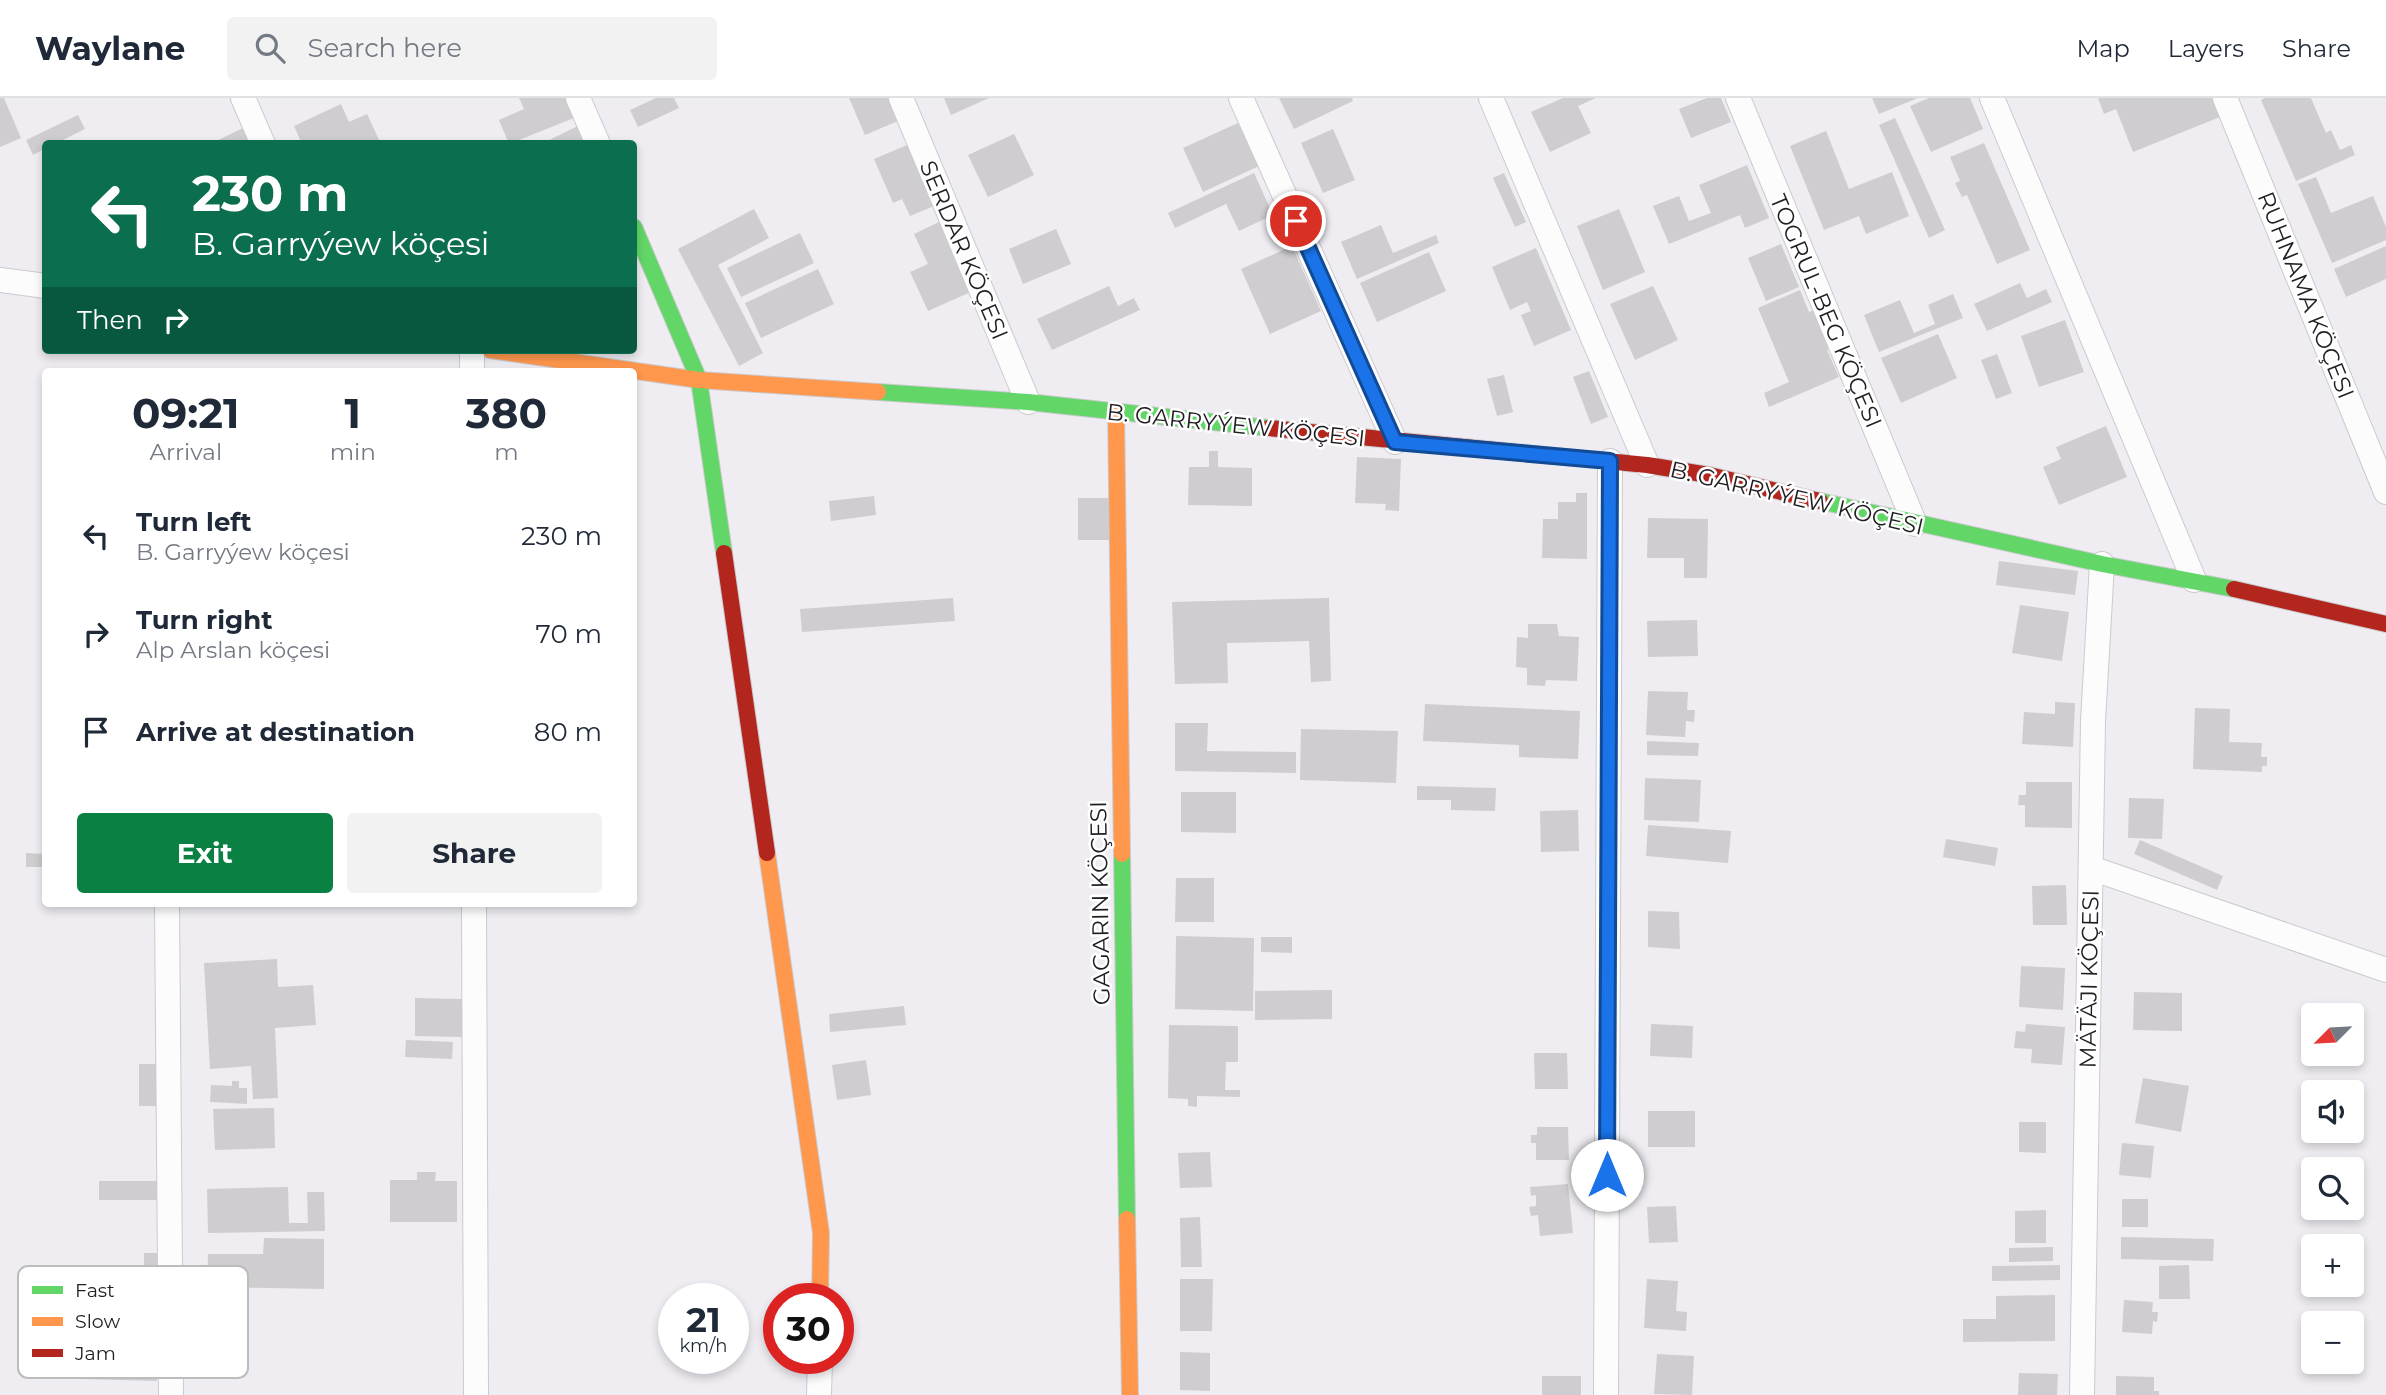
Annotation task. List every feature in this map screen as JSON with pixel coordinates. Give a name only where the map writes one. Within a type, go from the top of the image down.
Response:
[{"type":"street","points":[[243,98],[261,140]]},
{"type":"street","points":[[578,98],[596,140]]},
{"type":"street","name":"SERDAR KÖÇESI","points":[[901,98],[1028,402]]},
{"type":"street","points":[[1241,98],[1395,442]]},
{"type":"street","points":[[1491,98],[1647,465]]},
{"type":"street","name":"TOGRUL-BEG KÖÇESI","points":[[1738,98],[1915,524]]},
{"type":"street","points":[[1992,98],[2194,580]]},
{"type":"street","name":"RUHNAMA KÖÇESI","points":[[2225,98],[2386,492]]},
{"type":"street","points":[[637,234],[699,380],[821,1233],[820,1283]]},
{"type":"street","points":[[0,280],[42,285]]},
{"type":"street","name":"B. GARRYÝEW KÖÇESI","points":[[519,354],[616,368]]},
{"type":"street","name":"B. GARRYÝEW KÖÇESI","points":[[637,371],[699,380],[1028,402],[1395,442],[1647,465],[1709,475],[1915,524],[2102,564],[2194,580],[2386,624]]},
{"type":"street","name":"GAGARIN KÖÇESI","points":[[1116,411],[1130,1395]]},
{"type":"street","points":[[1606,1395],[1610,461]]},
{"type":"street","name":"MÄTÄJI KÖÇESI","points":[[2082,1395],[2093,721],[2102,564]]},
{"type":"street","points":[[2091,868],[2386,970]]},
{"type":"street","points":[[167,907],[170,1266]]},
{"type":"street","points":[[474,907],[476,1395]]},
{"type":"street","points":[[819,1395],[820,1374]]},
{"type":"building","points":[[0,98],[4,98],[21,138],[0,147]]},
{"type":"building","points":[[519,98],[566,98],[574,118],[519,140],[507,140],[499,120],[524,109]]},
{"type":"building","points":[[656,98],[674,98],[679,108],[638,127],[630,110]]},
{"type":"building","points":[[849,98],[889,98],[898,121],[865,135]]},
{"type":"building","points":[[944,98],[989,98],[951,115]]},
{"type":"building","points":[[1279,98],[1352,98],[1353,101],[1294,129]]},
{"type":"building","points":[[1563,98],[1596,98],[1578,106],[1591,133],[1550,152],[1531,112]]},
{"type":"building","points":[[1707,98],[1721,98],[1731,122],[1691,138],[1679,109]]},
{"type":"building","points":[[1872,98],[1918,98],[1879,114]]},
{"type":"building","points":[[1929,98],[1970,98],[1983,129],[1931,152],[1910,106]]},
{"type":"building","points":[[2098,98],[2213,98],[2220,117],[2133,152],[2116,109],[2104,114]]},
{"type":"building","points":[[2311,98],[2326,133],[2331,130],[2340,150],[2351,145],[2355,155],[2296,181],[2261,100]]},
{"type":"building","points":[[341,104],[349,122],[367,114],[379,140],[300,140],[294,126]]},
{"type":"building","points":[[78,115],[85,129],[63,140],[42,140],[42,150],[33,155],[26,140]]},
{"type":"building","points":[[1895,118],[1945,230],[1929,238],[1879,125]]},
{"type":"building","points":[[1238,123],[1259,166],[1203,192],[1183,148]]},
{"type":"building","points":[[582,124],[589,140],[549,140]]},
{"type":"building","points":[[245,127],[250,140],[218,140]]},
{"type":"building","points":[[1333,129],[1355,180],[1323,193],[1301,143]]},
{"type":"building","points":[[1826,131],[1849,189],[1892,172],[1909,216],[1866,234],[1859,216],[1824,230],[1790,146]]},
{"type":"building","points":[[1014,134],[1034,175],[988,197],[968,155]]},
{"type":"building","points":[[1984,143],[2030,250],[1997,264],[1967,195],[1962,197],[1955,183],[1960,181],[1950,157]]},
{"type":"building","points":[[907,145],[934,206],[910,216],[902,199],[893,203],[874,159]]},
{"type":"building","points":[[1747,165],[1769,218],[1745,228],[1740,215],[1669,244],[1653,206],[1679,196],[1689,221],[1711,213],[1699,185]]},
{"type":"building","points":[[1254,173],[1273,215],[1239,231],[1226,204],[1175,228],[1168,213]]},
{"type":"building","points":[[1504,173],[1526,222],[1515,227],[1493,178]]},
{"type":"building","points":[[2316,177],[2331,213],[2373,196],[2386,227],[2386,240],[2332,263],[2298,184]]},
{"type":"building","points":[[754,209],[769,238],[718,265],[763,353],[739,366],[678,249]]},
{"type":"building","points":[[1619,209],[1645,272],[1603,290],[1577,226]]},
{"type":"building","points":[[941,221],[973,291],[928,311],[910,272],[928,264],[914,234]]},
{"type":"building","points":[[1381,225],[1393,253],[1436,235],[1439,243],[1357,279],[1341,242]]},
{"type":"building","points":[[1056,229],[1071,264],[1023,284],[1009,249]]},
{"type":"building","points":[[800,233],[814,263],[741,297],[727,268]]},
{"type":"building","points":[[1781,244],[1799,287],[1766,301],[1748,258]]},
{"type":"building","points":[[1292,246],[1321,311],[1270,334],[1241,269]]},
{"type":"building","points":[[2386,246],[2386,279],[2346,297],[2334,269]]},
{"type":"building","points":[[1536,248],[1571,330],[1534,346],[1521,315],[1531,311],[1527,302],[1510,310],[1492,267]]},
{"type":"building","points":[[1429,252],[1446,291],[1377,322],[1360,283]]},
{"type":"building","points":[[818,269],[834,304],[761,338],[745,303]]},
{"type":"building","points":[[2020,283],[2027,298],[2046,289],[2052,302],[1987,331],[1974,304]]},
{"type":"building","points":[[1109,286],[1118,306],[1134,298],[1140,310],[1052,350],[1037,319]]},
{"type":"building","points":[[1653,286],[1678,340],[1635,360],[1610,304]]},
{"type":"building","points":[[1800,290],[1809,312],[1820,308],[1837,346],[1827,350],[1839,377],[1769,407],[1764,393],[1789,382],[1758,308]]},
{"type":"building","points":[[1953,294],[1963,318],[1879,352],[1864,315],[1900,300],[1914,333],[1935,324],[1928,305]]},
{"type":"building","points":[[2065,320],[2084,372],[2039,387],[2021,336]]},
{"type":"building","points":[[1938,334],[1957,378],[1901,403],[1881,358]]},
{"type":"building","points":[[1997,354],[2012,393],[1996,399],[1981,360]]},
{"type":"building","points":[[1589,371],[1608,417],[1591,424],[1573,377]]},
{"type":"building","points":[[1504,375],[1513,412],[1497,416],[1487,379]]},
{"type":"building","points":[[2106,426],[2127,477],[2059,505],[2043,467],[2061,459],[2056,447]]},
{"type":"building","points":[[1209,451],[1218,451],[1218,467],[1252,468],[1252,506],[1188,505],[1189,467],[1209,467]]},
{"type":"building","points":[[1357,457],[1401,459],[1399,511],[1385,510],[1386,504],[1355,503]]},
{"type":"building","points":[[1576,493],[1587,493],[1587,559],[1542,558],[1543,519],[1558,519],[1558,502],[1576,502]]},
{"type":"building","points":[[874,496],[876,515],[831,521],[829,501]]},
{"type":"building","points":[[1078,498],[1114,498],[1114,540],[1078,540]]},
{"type":"building","points":[[1648,518],[1708,519],[1707,578],[1684,578],[1684,558],[1647,558]]},
{"type":"building","points":[[1999,561],[2078,571],[2075,595],[1996,585]]},
{"type":"building","points":[[953,598],[955,621],[802,632],[800,609]]},
{"type":"building","points":[[1329,598],[1331,681],[1311,682],[1309,641],[1227,643],[1228,683],[1175,684],[1172,602]]},
{"type":"building","points":[[2020,605],[2069,612],[2062,661],[2012,653]]},
{"type":"building","points":[[1697,620],[1698,656],[1648,657],[1647,621]]},
{"type":"building","points":[[1528,624],[1557,624],[1559,636],[1579,637],[1577,681],[1546,680],[1545,686],[1527,685],[1527,668],[1516,667],[1517,637],[1528,638]]},
{"type":"building","points":[[1648,691],[1688,692],[1687,710],[1695,710],[1694,722],[1686,721],[1685,737],[1646,735]]},
{"type":"building","points":[[2055,702],[2075,703],[2073,747],[2022,744],[2024,712],[2055,714]]},
{"type":"building","points":[[1425,704],[1580,711],[1578,759],[1519,757],[1519,745],[1423,741]]},
{"type":"building","points":[[2195,708],[2230,709],[2229,742],[2262,743],[2261,757],[2267,757],[2267,766],[2262,766],[2262,772],[2193,769]]},
{"type":"building","points":[[1175,723],[1208,723],[1207,751],[1296,752],[1296,773],[1175,771]]},
{"type":"building","points":[[1301,729],[1398,731],[1396,783],[1300,780]]},
{"type":"building","points":[[1647,741],[1699,743],[1698,756],[1647,755]]},
{"type":"building","points":[[1645,778],[1701,780],[1699,822],[1644,820]]},
{"type":"building","points":[[2026,782],[2072,782],[2072,828],[2025,827],[2025,805],[2018,805],[2019,795],[2026,795]]},
{"type":"building","points":[[1417,786],[1496,788],[1495,811],[1451,810],[1451,800],[1417,800]]},
{"type":"building","points":[[1181,792],[1236,792],[1236,833],[1181,832]]},
{"type":"building","points":[[2129,798],[2164,799],[2162,839],[2128,838]]},
{"type":"building","points":[[1578,810],[1579,851],[1541,852],[1540,811]]},
{"type":"building","points":[[1648,825],[1731,831],[1728,863],[1646,856]]},
{"type":"building","points":[[1946,839],[1998,848],[1995,866],[1943,857]]},
{"type":"building","points":[[2140,840],[2223,876],[2217,890],[2134,854]]},
{"type":"building","points":[[26,853],[42,854],[42,867],[26,867]]},
{"type":"building","points":[[1176,878],[1214,878],[1214,922],[1175,922]]},
{"type":"building","points":[[2066,885],[2067,925],[2033,925],[2032,886]]},
{"type":"building","points":[[1648,911],[1679,912],[1680,949],[1648,947]]},
{"type":"building","points":[[1176,936],[1254,938],[1253,1011],[1175,1009]]},
{"type":"building","points":[[1261,937],[1292,937],[1292,953],[1261,952]]},
{"type":"building","points":[[277,959],[278,987],[313,985],[316,1025],[275,1028],[278,1098],[253,1099],[251,1066],[210,1069],[204,963]]},
{"type":"building","points":[[2021,966],[2065,968],[2063,1010],[2019,1007]]},
{"type":"building","points":[[1332,990],[1332,1019],[1255,1020],[1255,991]]},
{"type":"building","points":[[2134,992],[2182,993],[2182,1031],[2133,1030]]},
{"type":"building","points":[[415,998],[463,999],[462,1037],[415,1036]]},
{"type":"building","points":[[904,1006],[906,1025],[830,1032],[829,1014]]},
{"type":"building","points":[[1651,1024],[1693,1026],[1692,1058],[1650,1056]]},
{"type":"building","points":[[2026,1024],[2065,1027],[2062,1065],[2031,1063],[2032,1049],[2014,1048],[2016,1031],[2025,1032]]},
{"type":"building","points":[[1169,1025],[1238,1026],[1238,1062],[1226,1062],[1225,1090],[1240,1090],[1240,1097],[1197,1096],[1197,1107],[1188,1106],[1188,1099],[1168,1098]]},
{"type":"building","points":[[406,1040],[453,1042],[452,1059],[405,1057]]},
{"type":"building","points":[[1534,1053],[1567,1053],[1568,1089],[1535,1089]]},
{"type":"building","points":[[866,1060],[871,1095],[837,1100],[832,1065]]},
{"type":"building","points":[[139,1064],[158,1064],[158,1106],[139,1106]]},
{"type":"building","points":[[2143,1078],[2189,1086],[2181,1132],[2135,1123]]},
{"type":"building","points":[[232,1081],[239,1081],[239,1088],[247,1088],[247,1104],[210,1102],[211,1085],[232,1086]]},
{"type":"building","points":[[274,1108],[275,1148],[215,1150],[213,1109]]},
{"type":"building","points":[[1648,1111],[1695,1111],[1695,1147],[1648,1147]]},
{"type":"building","points":[[2019,1122],[2046,1122],[2046,1153],[2019,1152]]},
{"type":"building","points":[[1537,1127],[1568,1127],[1569,1160],[1536,1160],[1536,1143],[1531,1143],[1531,1135],[1537,1135]]},
{"type":"building","points":[[2122,1143],[2154,1146],[2151,1178],[2119,1175]]},
{"type":"building","points":[[1210,1152],[1212,1187],[1180,1188],[1178,1153]]},
{"type":"building","points":[[417,1172],[436,1172],[435,1181],[457,1181],[457,1222],[390,1222],[390,1180],[417,1180]]},
{"type":"building","points":[[99,1181],[166,1181],[166,1200],[99,1200]]},
{"type":"building","points":[[1568,1184],[1573,1233],[1540,1236],[1538,1215],[1531,1216],[1529,1207],[1536,1206],[1536,1195],[1531,1196],[1530,1187]]},
{"type":"building","points":[[288,1187],[289,1223],[308,1223],[307,1192],[324,1192],[325,1231],[208,1233],[207,1189]]},
{"type":"building","points":[[2122,1199],[2148,1199],[2148,1227],[2122,1227]]},
{"type":"building","points":[[1676,1206],[1678,1242],[1649,1243],[1647,1207]]},
{"type":"building","points":[[2046,1210],[2046,1243],[2015,1243],[2015,1211]]},
{"type":"building","points":[[1200,1217],[1202,1267],[1181,1267],[1180,1218]]},
{"type":"building","points":[[2121,1237],[2214,1239],[2213,1261],[2121,1259]]},
{"type":"building","points":[[264,1238],[324,1239],[324,1289],[248,1288],[248,1266],[208,1266],[208,1254],[263,1254]]},
{"type":"building","points":[[2053,1247],[2053,1261],[2009,1262],[2009,1248]]},
{"type":"building","points":[[144,1253],[163,1253],[163,1266],[144,1266]]},
{"type":"building","points":[[2060,1265],[2060,1280],[1992,1281],[1992,1266]]},
{"type":"building","points":[[2189,1265],[2190,1299],[2159,1299],[2159,1266]]},
{"type":"building","points":[[1180,1279],[1213,1279],[1212,1331],[1180,1331]]},
{"type":"building","points":[[1647,1279],[1678,1281],[1676,1311],[1687,1312],[1686,1331],[1644,1328]]},
{"type":"building","points":[[2055,1295],[2055,1341],[1963,1342],[1963,1319],[1996,1319],[1996,1296]]},
{"type":"building","points":[[2124,1300],[2153,1302],[2152,1312],[2158,1312],[2157,1322],[2153,1321],[2152,1334],[2122,1332]]},
{"type":"building","points":[[1180,1352],[1210,1353],[1210,1391],[1180,1390]]},
{"type":"building","points":[[1657,1354],[1694,1356],[1692,1395],[1654,1394]]},
{"type":"building","points":[[2019,1373],[2058,1374],[2057,1395],[2018,1395]]},
{"type":"building","points":[[1542,1376],[1581,1376],[1581,1395],[1542,1395]]},
{"type":"building","points":[[2116,1376],[2154,1377],[2154,1391],[2159,1391],[2159,1395],[2116,1395]]},
{"type":"building","points":[[157,1378],[157,1381],[83,1379]]},
{"type":"traffic: fast","points":[[637,234],[699,380],[724,553]]},
{"type":"traffic: fast","points":[[878,392],[1028,402],[1269,428]]},
{"type":"traffic: fast","points":[[1820,501],[2102,564],[2234,589]]},
{"type":"traffic: fast","points":[[1122,854],[1127,1219]]},
{"type":"traffic: slow","points":[[518,354],[615,368]]},
{"type":"traffic: slow","points":[[637,371],[699,380],[878,392]]},
{"type":"traffic: slow","points":[[1116,411],[1122,854]]},
{"type":"traffic: slow","points":[[767,853],[821,1233],[820,1283]]},
{"type":"traffic: slow","points":[[1127,1219],[1130,1395]]},
{"type":"traffic: jam","points":[[1269,428],[1647,465],[1709,475],[1820,501]]},
{"type":"traffic: jam","points":[[724,553],[767,853]]},
{"type":"traffic: jam","points":[[2234,589],[2386,624]]},
{"type":"route","points":[[1296,221],[1395,442],[1610,461],[1607,1175]]}]
